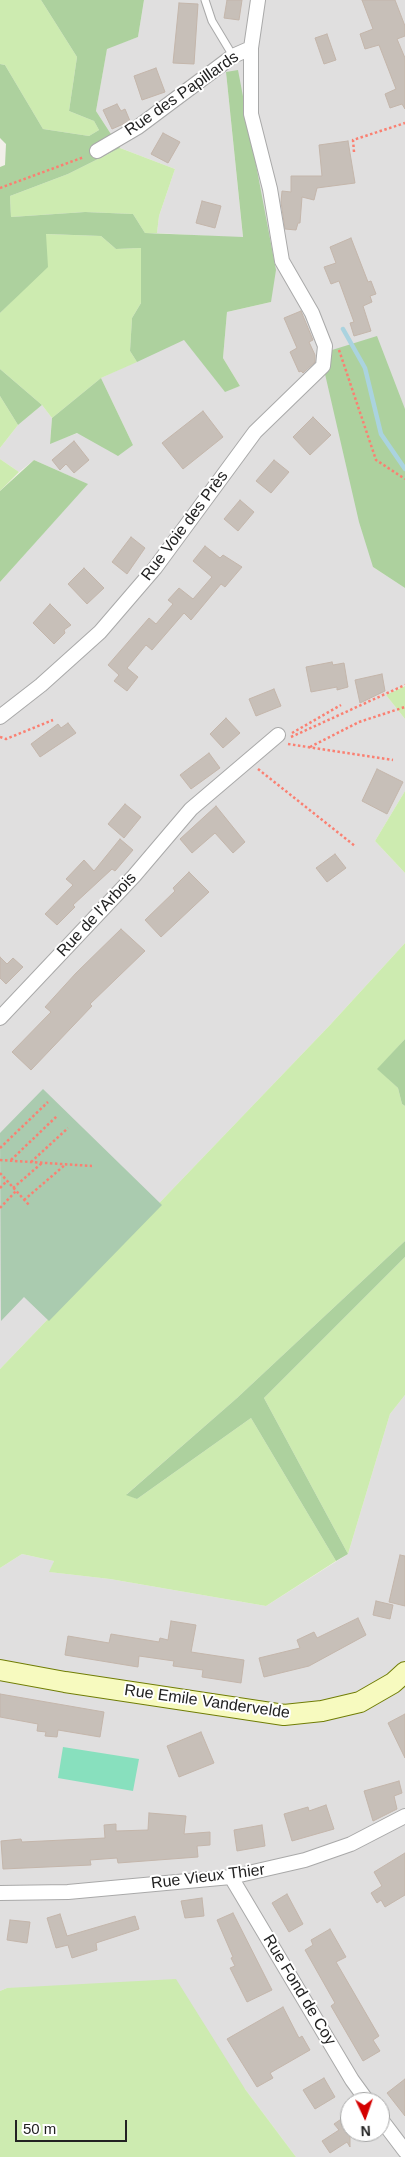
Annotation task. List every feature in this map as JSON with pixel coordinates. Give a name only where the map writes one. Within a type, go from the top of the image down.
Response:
[{"type":"street","name":"Rue des Papillards","points":[[97,152],[138,127],[232,56],[251,48],[258,0]]},
{"type":"street","name":"Rue Voie des Près","points":[[0,718],[41,685],[100,632],[155,568],[255,432],[323,366],[325,346],[312,313],[282,261],[270,188],[251,114],[251,48]]},
{"type":"street","name":"Rue de l'Arbois","points":[[0,1018],[134,876],[191,809],[246,760],[277,737]]},
{"type":"street","name":"Rue Emile Vandervelde","points":[[0,1670],[65,1682],[284,1715],[322,1711],[360,1702],[393,1683],[405,1672]]},
{"type":"street","name":"Rue Vieux Thier","points":[[0,1893],[68,1892],[231,1877],[305,1860],[342,1848],[381,1830],[405,1816]]},
{"type":"street","name":"Rue Fond de Coy","points":[[231,1877],[361,2092]]},
{"type":"street","points":[[390,2131],[405,2151]]},
{"type":"lane","points":[[205,0],[212,21],[232,56]]},
{"type":"path","points":[[354,152],[353,140],[405,124]]},
{"type":"path","points":[[0,188],[97,152]]},
{"type":"path","points":[[337,345],[376,460],[405,479]]},
{"type":"path","points":[[277,737],[289,738],[405,685]]},
{"type":"path","points":[[277,737],[341,705]]},
{"type":"path","points":[[309,747],[359,722],[405,707]]},
{"type":"path","points":[[0,737],[6,739],[53,720]]},
{"type":"path","points":[[277,737],[309,747],[393,760]]},
{"type":"path","points":[[246,760],[355,846]]},
{"type":"path","points":[[0,1148],[48,1102]]},
{"type":"path","points":[[11,1161],[57,1116]]},
{"type":"path","points":[[31,1162],[68,1128]]},
{"type":"path","points":[[0,1160],[92,1166]]},
{"type":"path","points":[[14,1188],[42,1163]]},
{"type":"path","points":[[24,1200],[66,1164]]},
{"type":"path","points":[[0,1173],[29,1206]]},
{"type":"path","points":[[0,1188],[7,1181]]},
{"type":"path","points":[[0,1208],[16,1191]]},
{"type":"shaded area","points":[[144,0],[405,0],[405,409],[403,406],[373,567],[405,588],[405,685],[386,695],[405,719],[405,791],[375,841],[405,873],[405,943],[330,1025],[0,1369],[0,582],[87,484],[34,460],[19,472],[0,459],[0,448],[18,425],[42,405],[52,418],[50,443],[78,433],[133,445],[101,378],[184,339],[225,391],[240,386],[223,358],[227,312],[271,302],[226,72],[243,238],[157,233],[159,216],[175,169],[120,148],[96,111],[107,48],[138,37]]},
{"type":"shaded area","points":[[405,1395],[405,2157],[296,2157],[245,2089],[7,1988],[0,1991],[0,1568],[22,1554],[54,1561],[50,1572],[110,1579],[266,1606],[348,1554],[390,1414]]},
{"type":"green space","points":[[0,0],[41,0],[77,57],[69,111],[94,121],[99,130],[89,136],[43,129],[5,65],[0,64]]},
{"type":"green space","points":[[41,0],[144,0],[138,37],[107,49],[96,111],[120,148],[68,174],[10,196],[11,217],[85,212],[133,214],[145,233],[243,237],[226,72],[238,70],[276,270],[271,302],[227,312],[223,358],[240,386],[225,392],[184,340],[137,362],[130,351],[132,318],[141,303],[141,248],[116,249],[101,236],[46,234],[48,267],[0,313],[0,167],[5,165],[6,144],[0,138],[0,64],[5,65],[43,129],[89,136],[99,130],[94,121],[69,111],[77,57]]},
{"type":"green space","points":[[120,148],[175,169],[159,216],[157,233],[145,233],[133,214],[85,212],[11,217],[10,196],[68,174]]},
{"type":"green space","points":[[45,234],[101,236],[116,249],[141,248],[141,303],[132,318],[130,351],[137,362],[101,378],[52,418],[42,405],[0,369],[0,313],[13,300]]},
{"type":"green space","points":[[377,336],[405,409],[405,588],[373,567],[359,522],[325,374],[332,350]]},
{"type":"green space","points":[[0,369],[42,405],[18,425],[0,396]]},
{"type":"green space","points":[[101,378],[133,445],[118,456],[77,433],[50,444],[52,418]]},
{"type":"green space","points":[[0,396],[18,425],[0,448]]},
{"type":"green space","points":[[0,459],[19,472],[0,491]]},
{"type":"green space","points":[[34,460],[88,484],[0,582],[0,491]]},
{"type":"green space","points":[[405,686],[405,719],[386,695]]},
{"type":"green space","points":[[405,791],[405,873],[375,841]]},
{"type":"green space","points":[[405,943],[405,1039],[378,1069],[398,1088],[402,1104],[405,1106],[405,1241],[237,1398],[127,1494],[137,1499],[251,1418],[336,1561],[266,1606],[110,1579],[49,1572],[54,1561],[22,1554],[0,1568],[0,1369],[330,1025]]},
{"type":"green space","points":[[405,1039],[405,1106],[402,1104],[398,1088],[377,1069]]},
{"type":"green space","points":[[43,1089],[162,1205],[49,1321],[24,1297],[1,1321],[0,1133]]},
{"type":"green space","points":[[405,1241],[405,1257],[264,1398],[348,1554],[336,1561],[251,1418],[137,1499],[126,1495],[237,1398]]},
{"type":"green space","points":[[405,1257],[405,1395],[390,1414],[348,1554],[264,1398]]},
{"type":"green space","points":[[63,1747],[139,1759],[133,1791],[58,1778]]},
{"type":"green space","points":[[176,1979],[245,2089],[296,2157],[0,2157],[0,1991],[7,1988]]},
{"type":"building","points":[[227,0],[242,0],[239,20],[224,18]]},
{"type":"building","points":[[362,0],[395,0],[405,26],[405,36],[397,39],[405,58],[405,109],[402,104],[390,108],[385,94],[396,89],[379,45],[365,49],[360,34],[373,29]]},
{"type":"building","points":[[179,3],[198,4],[194,64],[173,63]]},
{"type":"building","points":[[327,34],[336,60],[324,64],[315,38]]},
{"type":"building","points":[[156,68],[165,92],[142,100],[134,76]]},
{"type":"building","points":[[117,104],[121,111],[125,109],[130,121],[112,129],[103,110]]},
{"type":"building","points":[[163,133],[180,142],[168,163],[151,154]]},
{"type":"building","points":[[348,141],[355,183],[317,188],[314,200],[302,197],[300,223],[298,223],[296,230],[285,229],[281,202],[282,191],[291,192],[291,176],[322,176],[319,145]]},
{"type":"building","points":[[202,201],[221,206],[215,228],[196,223]]},
{"type":"building","points":[[351,238],[368,282],[371,281],[376,294],[370,296],[372,302],[363,306],[371,331],[354,336],[350,323],[354,322],[339,281],[331,284],[324,267],[336,263],[330,247]]},
{"type":"building","points":[[301,311],[313,340],[309,342],[315,355],[315,362],[303,373],[299,372],[290,352],[297,348],[284,318]]},
{"type":"building","points":[[203,411],[223,437],[183,469],[162,443]]},
{"type":"building","points":[[313,417],[331,435],[310,455],[293,437]]},
{"type":"building","points":[[74,441],[89,460],[74,473],[66,464],[60,470],[52,460]]},
{"type":"building","points":[[274,460],[289,472],[271,493],[256,481]]},
{"type":"building","points":[[240,500],[254,512],[238,531],[224,519]]},
{"type":"building","points":[[131,537],[145,548],[127,574],[112,562]]},
{"type":"building","points":[[205,546],[220,558],[223,555],[242,567],[225,587],[221,584],[191,620],[184,613],[152,650],[146,645],[127,668],[138,677],[127,691],[114,681],[119,675],[108,665],[149,618],[156,624],[173,604],[168,600],[179,588],[193,599],[212,577],[193,561]]},
{"type":"building","points":[[84,568],[104,588],[87,604],[68,584]]},
{"type":"building","points":[[50,604],[71,625],[64,630],[65,633],[54,644],[33,623]]},
{"type":"building","points":[[332,662],[333,665],[344,663],[348,687],[311,692],[306,667]]},
{"type":"building","points":[[382,674],[385,691],[360,703],[355,680]]},
{"type":"building","points":[[274,689],[281,706],[256,716],[249,699]]},
{"type":"building","points":[[226,718],[240,733],[223,748],[210,734]]},
{"type":"building","points":[[68,723],[76,733],[40,757],[31,744],[58,724],[61,728]]},
{"type":"building","points":[[209,753],[220,768],[191,789],[180,775]]},
{"type":"building","points":[[377,769],[403,782],[387,814],[362,801]]},
{"type":"building","points":[[125,804],[141,817],[124,838],[108,824]]},
{"type":"building","points":[[216,806],[245,842],[233,853],[215,833],[192,853],[180,839]]},
{"type":"building","points":[[120,839],[133,850],[115,871],[112,869],[73,905],[75,907],[57,925],[45,914],[73,885],[66,879],[84,860],[94,871]]},
{"type":"building","points":[[335,854],[346,868],[327,882],[316,868]]},
{"type":"building","points":[[189,872],[209,892],[161,937],[145,920],[175,891],[173,888]]},
{"type":"building","points":[[121,929],[145,951],[90,1004],[92,1006],[31,1070],[12,1052],[51,1012],[45,1007],[76,973]]},
{"type":"building","points":[[0,957],[7,964],[13,958],[23,967],[6,984],[0,978]]},
{"type":"building","points":[[400,1555],[405,1556],[405,1606],[389,1602]]},
{"type":"building","points":[[376,1601],[393,1605],[390,1619],[373,1615]]},
{"type":"building","points":[[358,1618],[366,1635],[309,1666],[264,1677],[259,1658],[300,1648],[297,1640],[314,1632],[317,1638]]},
{"type":"building","points":[[171,1621],[196,1625],[191,1652],[244,1660],[241,1683],[202,1677],[203,1670],[173,1666],[174,1661],[139,1656],[138,1667],[65,1655],[68,1636],[109,1643],[111,1634],[159,1642],[160,1638],[168,1640]]},
{"type":"building","points":[[0,1694],[104,1712],[100,1737],[58,1730],[57,1737],[45,1736],[46,1732],[37,1731],[38,1724],[0,1717]]},
{"type":"building","points":[[405,1714],[405,1758],[388,1723]]},
{"type":"building","points":[[201,1732],[214,1763],[179,1777],[167,1746]]},
{"type":"building","points":[[399,1781],[402,1793],[394,1796],[397,1809],[373,1821],[364,1791]]},
{"type":"building","points":[[326,1805],[334,1829],[292,1841],[284,1814],[308,1807],[309,1811]]},
{"type":"building","points":[[149,1813],[186,1816],[184,1834],[210,1832],[210,1845],[197,1846],[198,1857],[118,1863],[117,1858],[90,1860],[91,1865],[3,1869],[1,1841],[21,1839],[22,1842],[105,1838],[104,1825],[116,1824],[116,1831],[148,1830]]},
{"type":"building","points":[[262,1825],[265,1846],[237,1851],[234,1830]]},
{"type":"building","points":[[405,1853],[405,1895],[385,1907],[381,1900],[377,1903],[371,1893],[382,1886],[374,1872]]},
{"type":"building","points":[[287,1894],[303,1924],[289,1932],[272,1903]]},
{"type":"building","points":[[202,1898],[204,1916],[185,1918],[181,1901]]},
{"type":"building","points":[[233,1913],[272,1990],[247,2002],[230,1968],[235,1966],[231,1958],[233,1957],[217,1920]]},
{"type":"building","points":[[60,1914],[67,1936],[135,1916],[139,1929],[96,1943],[97,1950],[72,1958],[68,1945],[56,1948],[47,1918]]},
{"type":"building","points":[[10,1920],[30,1922],[27,1943],[7,1940]]},
{"type":"building","points":[[330,1929],[346,1957],[336,1962],[379,2036],[373,2040],[380,2051],[363,2061],[331,2006],[335,2003],[305,1950],[313,1945],[311,1940]]},
{"type":"building","points":[[283,2007],[299,2038],[302,2036],[310,2050],[270,2073],[273,2078],[257,2087],[227,2039]]},
{"type":"building","points":[[324,2078],[335,2097],[315,2109],[303,2090]]},
{"type":"building","points":[[405,2079],[405,2116],[390,2097],[390,2092],[388,2092]]},
{"type":"building","points":[[340,2120],[340,2142],[347,2142],[330,2153],[322,2141],[339,2130],[334,2124]]},
{"type":"waterway","points":[[343,329],[365,368],[381,434],[405,469]]}]
